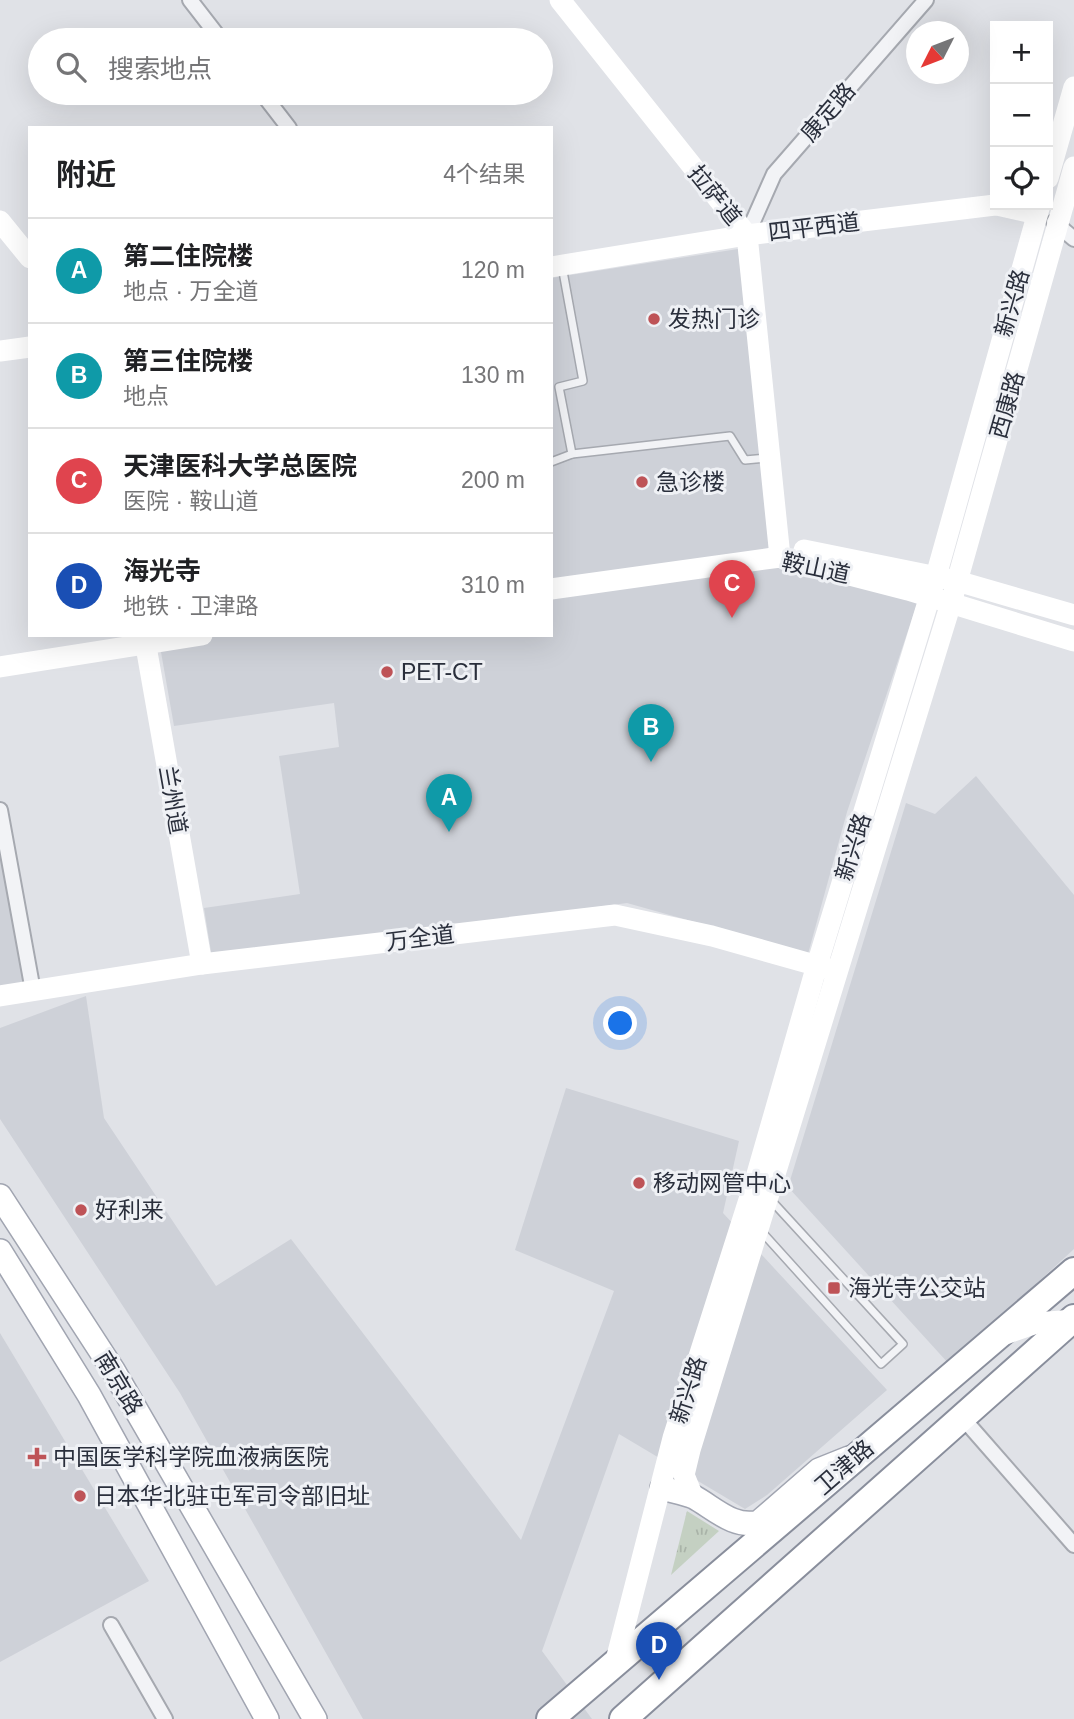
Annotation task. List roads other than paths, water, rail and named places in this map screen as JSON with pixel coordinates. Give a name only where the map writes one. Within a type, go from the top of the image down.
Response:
[{"type":"highway","name":"卫津路","points":[[550,1719],[861,1453],[1066,1283]]},
{"type":"highway","name":"卫津路","points":[[623,1719],[961,1416],[1074,1320]]},
{"type":"highway","points":[[1021,1364],[1057,1349],[1074,1349]]},
{"type":"main road","name":"拉萨道","points":[[559,0],[747,235],[780,551]]},
{"type":"main road","points":[[1053,160],[1074,87]]},
{"type":"main road","name":"西康路","points":[[826,968],[951,603],[1074,167]]},
{"type":"main road","name":"四平西道","points":[[556,266],[747,235],[990,206]]},
{"type":"main road","name":"新兴路","points":[[662,1488],[673,1438],[826,968],[1039,210]]},
{"type":"main road","points":[[0,220],[28,255]]},
{"type":"main road","points":[[0,351],[28,346]]},
{"type":"main road","name":"鞍山道","points":[[553,589],[780,551]]},
{"type":"main road","name":"鞍山道","points":[[553,578],[780,551],[933,586],[957,581],[1074,615]]},
{"type":"main road","name":"鞍山道","points":[[933,586],[951,603],[1074,641]]},
{"type":"main road","points":[[0,653],[159,637]]},
{"type":"main road","points":[[0,667],[138,638]]},
{"type":"main road","name":"兰州道","points":[[138,638],[202,964]]},
{"type":"main road","name":"万全道","points":[[0,996],[202,964],[615,915],[712,936],[826,968]]},
{"type":"main road","points":[[693,1497],[684,1475],[690,1450],[769,1199],[826,968]]},
{"type":"main road","name":"南京路","points":[[0,1196],[113,1370],[315,1719]]},
{"type":"main road","name":"南京路","points":[[1,1254],[89,1395],[267,1719]]},
{"type":"main road","points":[[999,1337],[1036,1323],[1074,1320],[1066,1283]]},
{"type":"main road","points":[[615,1664],[662,1488],[693,1497],[729,1519],[750,1524],[759,1522],[819,1470],[861,1453]]},
{"type":"street","points":[[190,0],[212,28]]},
{"type":"street","name":"康定路","points":[[747,235],[774,174],[926,0]]},
{"type":"street","points":[[271,105],[287,126]]},
{"type":"street","name":"四平西道","points":[[1040,210],[1074,239]]},
{"type":"street","points":[[0,810],[33,991]]},
{"type":"street","points":[[961,1416],[1074,1545]]},
{"type":"street","points":[[111,1625],[165,1719]]},
{"type":"lane","points":[[556,266],[583,381],[559,387],[572,454]]},
{"type":"lane","points":[[553,461],[572,454],[730,436],[745,460],[770,458]]},
{"type":"lane","points":[[760,1230],[881,1364],[903,1344],[769,1199]]},
{"type":"place","name":"发热门诊","points":[[654,319]]},
{"type":"place","name":"急诊楼","points":[[642,482]]},
{"type":"place","name":"天津医科大学总医院","points":[[732,618]]},
{"type":"place","name":"PET-CT","points":[[387,672]]},
{"type":"place","name":"第三住院楼","points":[[651,762]]},
{"type":"place","name":"第二住院楼","points":[[449,832]]},
{"type":"place","name":"移动网管中心","points":[[639,1183]]},
{"type":"place","name":"好利来","points":[[81,1210]]},
{"type":"place","name":"海光寺公交站","points":[[834,1288]]},
{"type":"place","name":"中国医学科学院血液病医院","points":[[37,1457]]},
{"type":"place","name":"日本华北驻屯军司令部旧址","points":[[80,1496]]},
{"type":"place","name":"海光寺","points":[[659,1680]]}]
